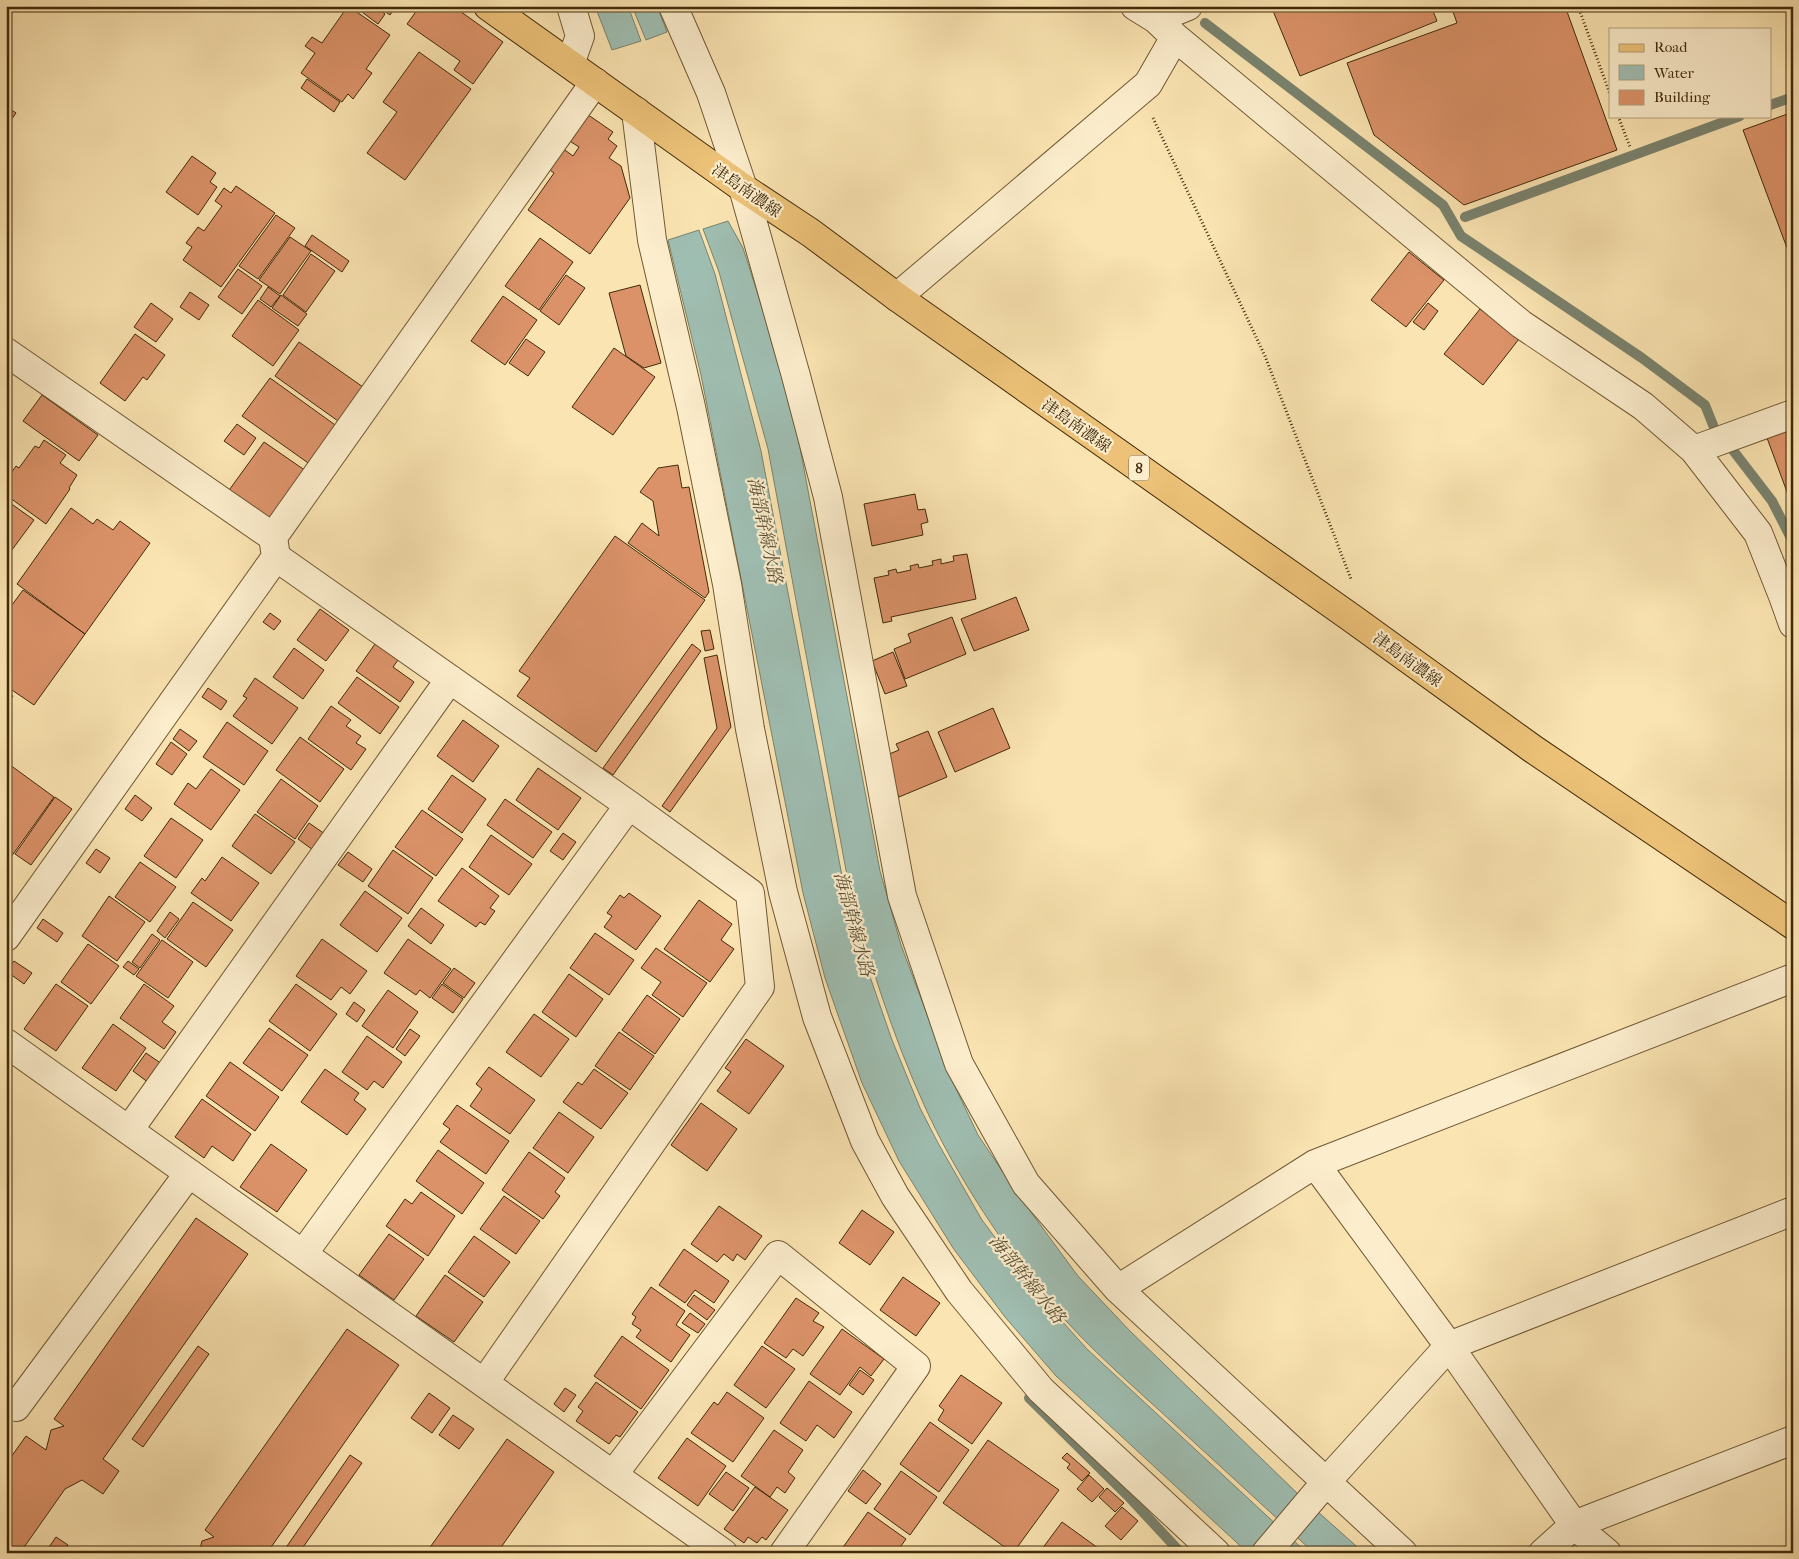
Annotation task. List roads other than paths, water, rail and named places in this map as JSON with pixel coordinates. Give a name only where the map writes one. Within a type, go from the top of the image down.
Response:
[{"type":"main road","name":"津島南濃線","points":[[488,6],[1353,619],[1533,749],[1793,925]]},
{"type":"street","points":[[570,64],[580,36],[571,6]]},
{"type":"street","points":[[673,6],[711,93],[743,188],[796,376],[828,497],[902,896],[959,1064],[1026,1184],[1118,1289],[1318,1491],[1402,1553]]},
{"type":"street","points":[[1145,12],[1188,6]]},
{"type":"street","points":[[1145,12],[1521,324],[1643,406],[1694,450],[1758,533],[1784,596],[1793,624]]},
{"type":"street","points":[[897,297],[1148,84],[1175,37]]},
{"type":"street","points":[[6,937],[595,82]]},
{"type":"street","points":[[636,111],[652,240],[691,407],[721,556],[750,729],[784,892],[816,1017],[865,1141],[895,1196],[959,1291],[1041,1390],[1216,1553]]},
{"type":"street","points":[[6,352],[275,547],[450,679],[629,804],[750,893],[784,892]]},
{"type":"street","points":[[1694,450],[1793,414]]},
{"type":"street","points":[[129,1130],[450,679]]},
{"type":"street","points":[[303,1254],[629,804]]},
{"type":"street","points":[[484,1383],[760,987],[750,893]]},
{"type":"street","points":[[1118,1289],[1315,1164],[1793,978]]},
{"type":"street","points":[[6,1042],[723,1553]]},
{"type":"street","points":[[1315,1164],[1449,1346],[1574,1526],[1607,1553]]},
{"type":"street","points":[[6,1400],[16,1407],[190,1173]]},
{"type":"street","points":[[1266,1553],[1318,1491],[1449,1346],[1793,1211]]},
{"type":"street","points":[[613,1475],[778,1255],[916,1366],[784,1553]]},
{"type":"street","points":[[1543,1553],[1574,1526],[1793,1440]]},
{"type":"water","points":[[595,6],[628,6],[641,41],[612,50]]},
{"type":"water","points":[[632,6],[657,6],[667,32],[646,40]]},
{"type":"water","points":[[728,221],[743,248],[790,395],[880,871],[901,945],[950,1076],[978,1135],[1019,1196],[1078,1276],[1130,1331],[1298,1494],[1364,1553],[1314,1553],[1096,1352],[1066,1321],[1022,1268],[962,1178],[925,1107],[891,1024],[872,967],[848,881],[768,449],[719,272],[703,229]]},
{"type":"water","name":"海部幹線水路","points":[[699,230],[715,274],[761,451],[843,881],[860,948],[892,1040],[920,1108],[982,1220],[1035,1291],[1087,1349],[1307,1553],[1248,1553],[1056,1376],[1005,1317],[953,1248],[899,1161],[862,1083],[825,978],[803,893],[701,375],[668,240]]},
{"type":"waterway","points":[[1205,23],[1443,205],[1461,236],[1642,358],[1705,405],[1717,435]]},
{"type":"waterway","points":[[1772,104],[1793,97]]},
{"type":"waterway","points":[[1465,217],[1735,118]]},
{"type":"waterway","points":[[1732,449],[1772,501],[1793,542]]},
{"type":"waterway","points":[[1029,1398],[1130,1498],[1181,1553]]}]
